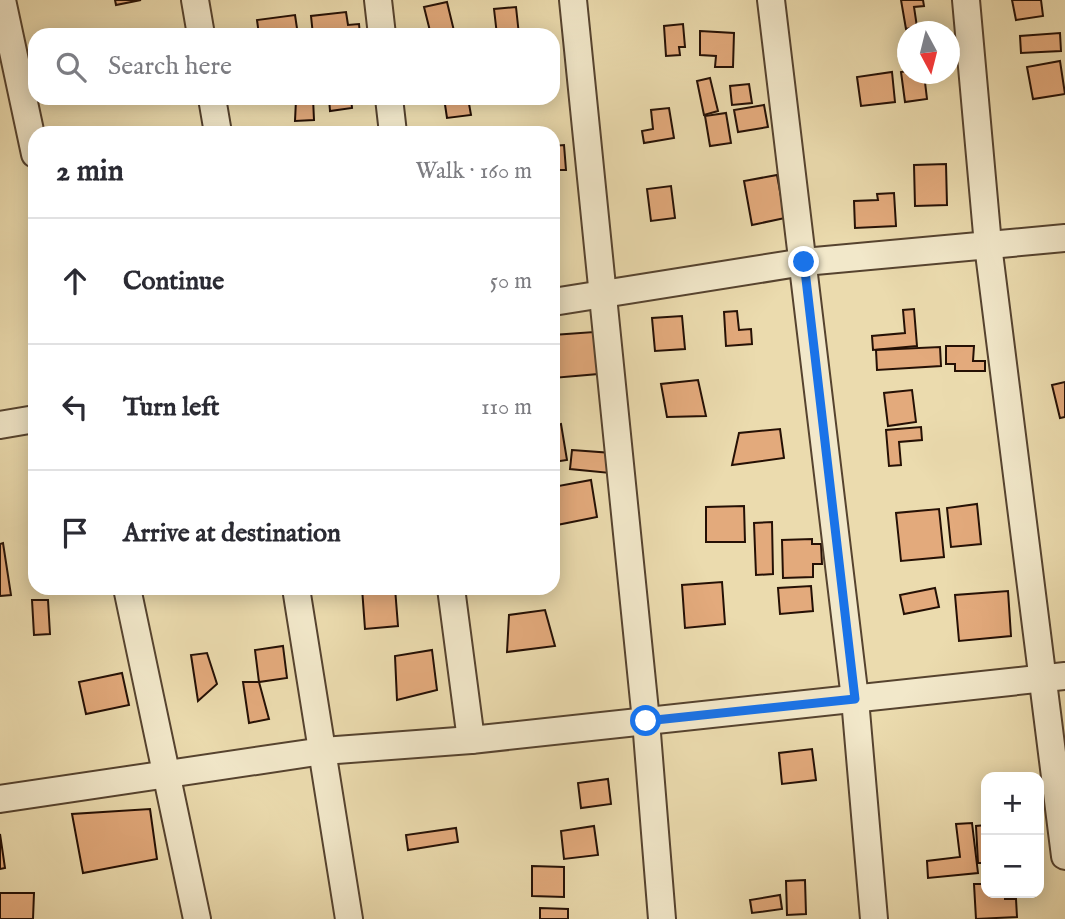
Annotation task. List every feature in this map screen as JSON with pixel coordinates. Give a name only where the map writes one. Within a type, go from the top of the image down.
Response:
[{"type":"street","points":[[2,0],[29,126]]},
{"type":"street","points":[[195,0],[200,28]]},
{"type":"street","points":[[378,0],[381,28]]},
{"type":"street","points":[[573,0],[646,721],[662,919]]},
{"type":"street","points":[[771,0],[855,699],[874,919]]},
{"type":"street","points":[[966,0],[988,245],[1055,677],[1065,856]]},
{"type":"street","points":[[213,105],[217,126]]},
{"type":"street","points":[[390,105],[392,126]]},
{"type":"street","points":[[560,301],[804,262],[1065,238]]},
{"type":"street","points":[[0,425],[28,420]]},
{"type":"street","points":[[128,595],[197,919]]},
{"type":"street","points":[[297,595],[349,919]]},
{"type":"street","points":[[452,595],[471,740]]},
{"type":"street","points":[[0,799],[323,751],[471,740],[1055,677]]},
{"type":"building","points":[[115,0],[141,0],[116,5]]},
{"type":"building","points":[[901,0],[923,0],[924,6],[914,7],[916,21],[905,21]]},
{"type":"building","points":[[1012,0],[1041,0],[1043,16],[1016,20]]},
{"type":"building","points":[[447,2],[453,28],[429,28],[424,7]]},
{"type":"building","points":[[516,7],[518,28],[496,28],[494,9]]},
{"type":"building","points":[[346,12],[348,25],[359,24],[359,28],[312,28],[311,16]]},
{"type":"building","points":[[295,15],[297,28],[258,28],[257,20]]},
{"type":"building","points":[[683,24],[685,47],[679,47],[680,55],[666,56],[664,26]]},
{"type":"building","points":[[700,31],[734,33],[733,67],[715,67],[716,56],[700,55]]},
{"type":"building","points":[[1060,33],[1061,51],[1021,53],[1020,36]]},
{"type":"building","points":[[1060,61],[1065,94],[1033,99],[1027,67]]},
{"type":"building","points":[[892,72],[895,102],[861,106],[857,77]]},
{"type":"building","points":[[710,78],[718,111],[704,115],[697,81]]},
{"type":"building","points":[[749,84],[752,103],[732,105],[730,86]]},
{"type":"building","points":[[903,84],[925,84],[927,99],[905,102]]},
{"type":"building","points":[[296,105],[313,105],[314,120],[295,121]]},
{"type":"building","points":[[330,105],[352,105],[352,108],[330,111]]},
{"type":"building","points":[[445,105],[469,105],[471,115],[447,118]]},
{"type":"building","points":[[764,105],[768,127],[738,132],[734,110]]},
{"type":"building","points":[[669,108],[674,138],[644,143],[642,131],[653,129],[651,110]]},
{"type":"building","points":[[726,113],[731,143],[710,146],[705,116]]},
{"type":"building","points":[[560,145],[564,145],[566,170],[560,170]]},
{"type":"building","points":[[946,164],[947,205],[915,206],[914,165]]},
{"type":"building","points":[[777,175],[785,218],[752,225],[744,181]]},
{"type":"building","points":[[671,186],[675,218],[651,221],[647,189]]},
{"type":"building","points":[[894,193],[896,226],[855,228],[854,201],[878,200],[877,194]]},
{"type":"building","points":[[914,309],[917,346],[873,350],[872,336],[905,333],[903,310]]},
{"type":"building","points":[[737,311],[739,330],[751,329],[752,344],[726,346],[724,312]]},
{"type":"building","points":[[682,316],[685,349],[655,351],[652,318]]},
{"type":"building","points":[[594,332],[598,374],[560,377],[560,334]]},
{"type":"building","points":[[946,346],[974,346],[973,361],[985,361],[985,371],[955,371],[955,364],[946,364]]},
{"type":"building","points":[[940,347],[941,366],[877,370],[876,350]]},
{"type":"building","points":[[698,380],[706,416],[667,417],[661,384]]},
{"type":"building","points":[[1065,382],[1065,417],[1060,418],[1052,385]]},
{"type":"building","points":[[912,390],[916,422],[888,426],[884,393]]},
{"type":"building","points":[[560,424],[567,460],[560,461]]},
{"type":"building","points":[[921,427],[922,440],[899,442],[901,465],[889,466],[886,430]]},
{"type":"building","points":[[780,429],[784,458],[732,465],[739,433]]},
{"type":"building","points":[[572,450],[612,453],[610,473],[570,469]]},
{"type":"building","points":[[591,480],[597,517],[560,524],[560,486]]},
{"type":"building","points":[[977,504],[981,544],[951,547],[947,508]]},
{"type":"building","points":[[744,506],[745,542],[706,542],[706,507]]},
{"type":"building","points":[[939,509],[944,557],[901,561],[896,513]]},
{"type":"building","points":[[772,522],[773,574],[756,575],[754,523]]},
{"type":"building","points":[[812,539],[812,544],[821,544],[822,564],[813,564],[813,577],[783,578],[782,540]]},
{"type":"building","points":[[3,543],[11,595],[0,596],[0,544]]},
{"type":"building","points":[[722,582],[725,624],[685,628],[682,585]]},
{"type":"building","points":[[811,586],[813,611],[780,614],[778,588]]},
{"type":"building","points":[[935,588],[939,607],[904,614],[900,595]]},
{"type":"building","points":[[1008,591],[1011,636],[959,641],[955,595]]},
{"type":"building","points":[[363,595],[396,595],[398,626],[365,629]]},
{"type":"building","points":[[32,600],[48,600],[50,634],[34,635]]},
{"type":"building","points":[[545,610],[555,646],[507,652],[509,615]]},
{"type":"building","points":[[283,646],[287,678],[259,682],[255,650]]},
{"type":"building","points":[[432,650],[437,690],[397,700],[395,656]]},
{"type":"building","points":[[207,653],[217,684],[198,701],[191,655]]},
{"type":"building","points":[[122,673],[129,705],[86,714],[79,682]]},
{"type":"building","points":[[243,682],[259,682],[269,719],[249,723]]},
{"type":"building","points":[[812,749],[816,780],[782,784],[779,753]]},
{"type":"building","points":[[608,779],[611,804],[581,808],[578,783]]},
{"type":"building","points":[[150,809],[157,859],[83,873],[72,814]]},
{"type":"building","points":[[972,823],[978,873],[928,878],[927,861],[960,857],[956,824]]},
{"type":"building","points":[[594,826],[598,855],[564,859],[561,831]]},
{"type":"building","points":[[976,826],[981,826],[981,863],[978,863]]},
{"type":"building","points":[[456,828],[458,842],[408,850],[406,835]]},
{"type":"building","points":[[0,834],[5,868],[0,869]]},
{"type":"building","points":[[532,866],[564,867],[564,897],[532,896]]},
{"type":"building","points":[[805,880],[806,914],[787,915],[786,881]]},
{"type":"building","points":[[974,884],[981,884],[981,898],[1016,899],[1017,917],[976,919]]},
{"type":"building","points":[[0,893],[34,893],[33,919],[0,919]]},
{"type":"building","points":[[780,895],[782,909],[752,913],[750,900]]},
{"type":"building","points":[[540,908],[568,909],[568,919],[540,919]]},
{"type":"route","points":[[646,721],[855,699],[804,262]]}]
